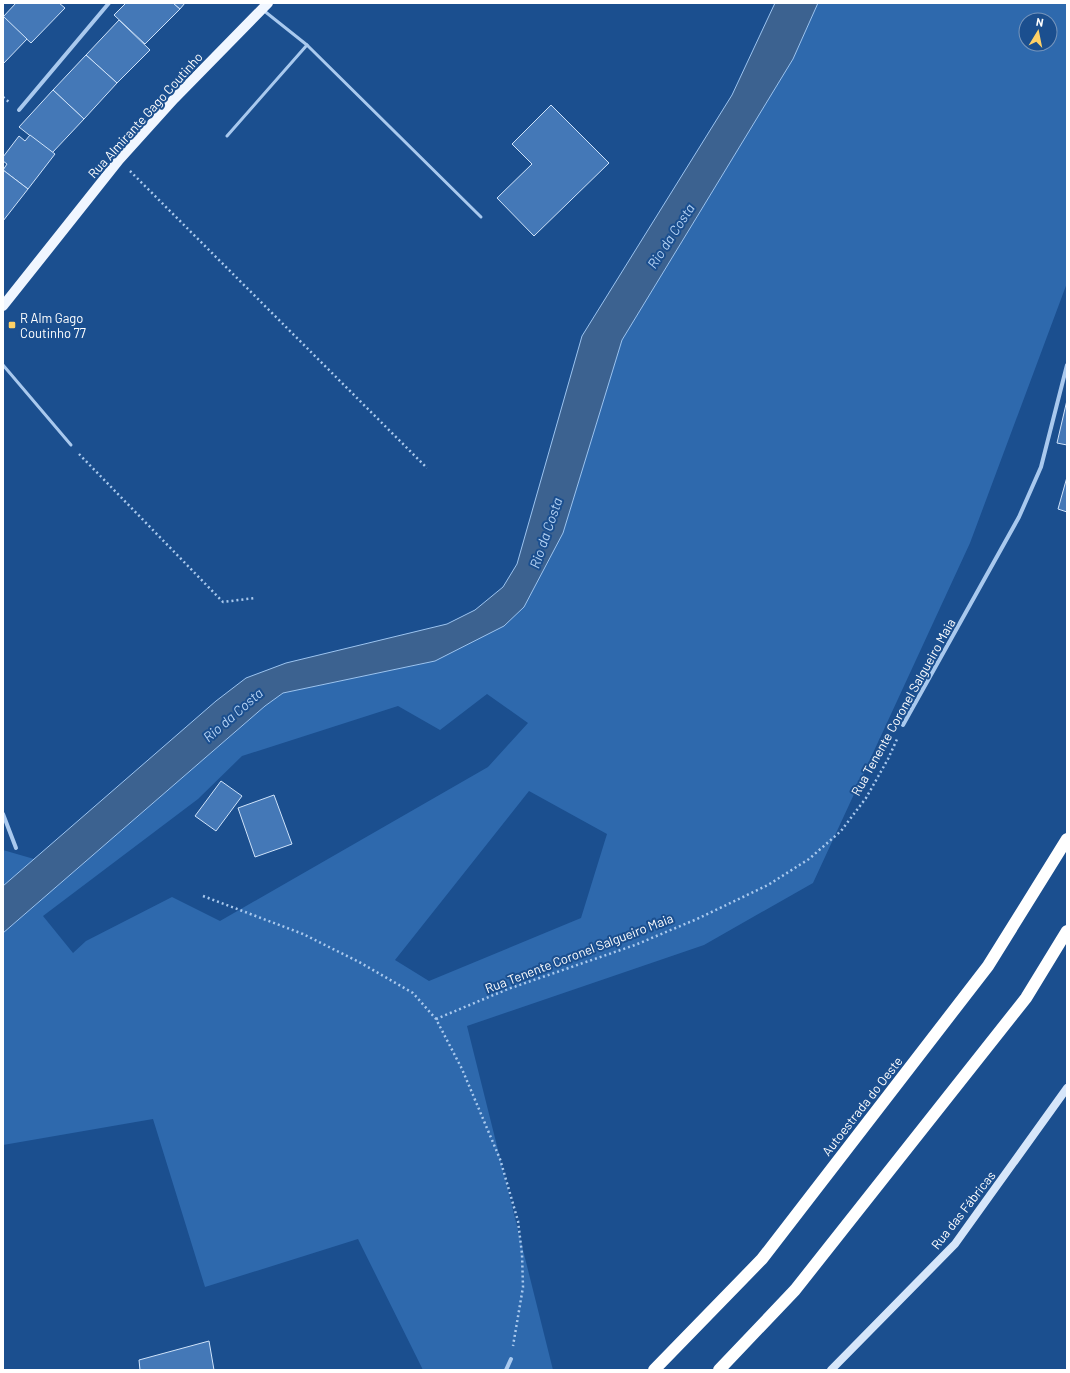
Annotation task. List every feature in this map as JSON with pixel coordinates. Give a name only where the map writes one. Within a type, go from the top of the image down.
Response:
[{"type":"highway","name":"Autoestrada do Oeste","points":[[654,1370],[762,1259],[988,966],[1067,839]]},
{"type":"highway","points":[[719,1370],[795,1290],[1026,998],[1067,931]]},
{"type":"main road","name":"Rua Almirante Gago Coutinho","points":[[3,306],[119,160],[174,99],[265,6]]},
{"type":"street","points":[[19,110],[109,3]]},
{"type":"street","name":"Rua Tenente Coronel Salgueiro Maia","points":[[903,726],[1019,517],[1042,467],[1067,365]]},
{"type":"street","points":[[3,814],[16,848]]},
{"type":"street","name":"Rua das Fábricas","points":[[831,1370],[955,1244],[1067,1088]]},
{"type":"street","points":[[506,1370],[511,1359]]},
{"type":"lane","points":[[265,6],[307,45],[481,217]]},
{"type":"lane","points":[[227,136],[307,45]]},
{"type":"lane","points":[[3,365],[70,445]]},
{"type":"path","points":[[119,160],[427,468]]},
{"type":"path","points":[[70,445],[223,602],[255,598]]},
{"type":"path","name":"Rua Tenente Coronel Salgueiro Maia","points":[[436,1019],[508,989],[635,945],[697,919],[768,885],[809,859],[841,831],[866,798],[888,759],[903,726]]},
{"type":"path","points":[[203,896],[303,934],[359,962],[412,993],[436,1019],[462,1069],[500,1159],[518,1221],[522,1254],[523,1287],[511,1359]]},
{"type":"shaded area","points":[[818,3],[1067,3],[1067,283],[970,543],[813,883],[704,945],[467,1026],[553,1370],[423,1370],[358,1239],[205,1287],[153,1119],[3,1145],[3,933],[265,706],[283,693],[435,661],[563,533],[622,340],[793,59]],"holes":[[[487,694],[528,723],[488,767],[220,921],[172,897],[86,941],[73,953],[43,916],[198,799],[242,756],[398,706],[440,730]],[[529,791],[607,834],[581,918],[429,981],[395,960]]]},
{"type":"shaded area","points":[[3,850],[34,859],[3,886]]},
{"type":"water","name":"Rio da Costa","points":[[775,3],[818,3],[793,59],[622,340],[563,533],[524,607],[504,626],[435,661],[283,693],[265,706],[3,933],[3,886],[216,701],[246,678],[286,663],[447,624],[475,610],[503,587],[517,564],[582,336],[732,95]]},
{"type":"building","points":[[16,3],[59,3],[65,8],[31,43],[3,17]]},
{"type":"building","points":[[126,3],[173,3],[180,9],[145,44],[114,15]]},
{"type":"building","points":[[173,3],[185,3],[180,9]]},
{"type":"building","points":[[3,16],[27,39],[3,64]]},
{"type":"building","points":[[119,20],[150,50],[117,83],[86,55]]},
{"type":"building","points":[[86,55],[117,83],[84,119],[53,90]]},
{"type":"building","points":[[53,90],[84,119],[52,153],[19,127]]},
{"type":"building","points":[[551,105],[609,163],[534,236],[497,198],[532,164],[512,144]]},
{"type":"building","points":[[30,135],[55,154],[28,189],[3,170],[7,164],[3,161],[3,157],[19,136],[25,141]]},
{"type":"building","points":[[3,170],[28,189],[3,221]]},
{"type":"building","points":[[1067,400],[1067,445],[1057,443]]},
{"type":"building","points":[[1067,477],[1067,512],[1058,509]]},
{"type":"building","points":[[221,781],[242,796],[216,831],[195,816]]},
{"type":"building","points":[[274,795],[292,844],[255,857],[238,808]]},
{"type":"building","points":[[209,1341],[214,1370],[140,1370],[139,1360]]},
{"type":"place","name":"R Alm Gago Coutinho 77","points":[[12,325]]}]
